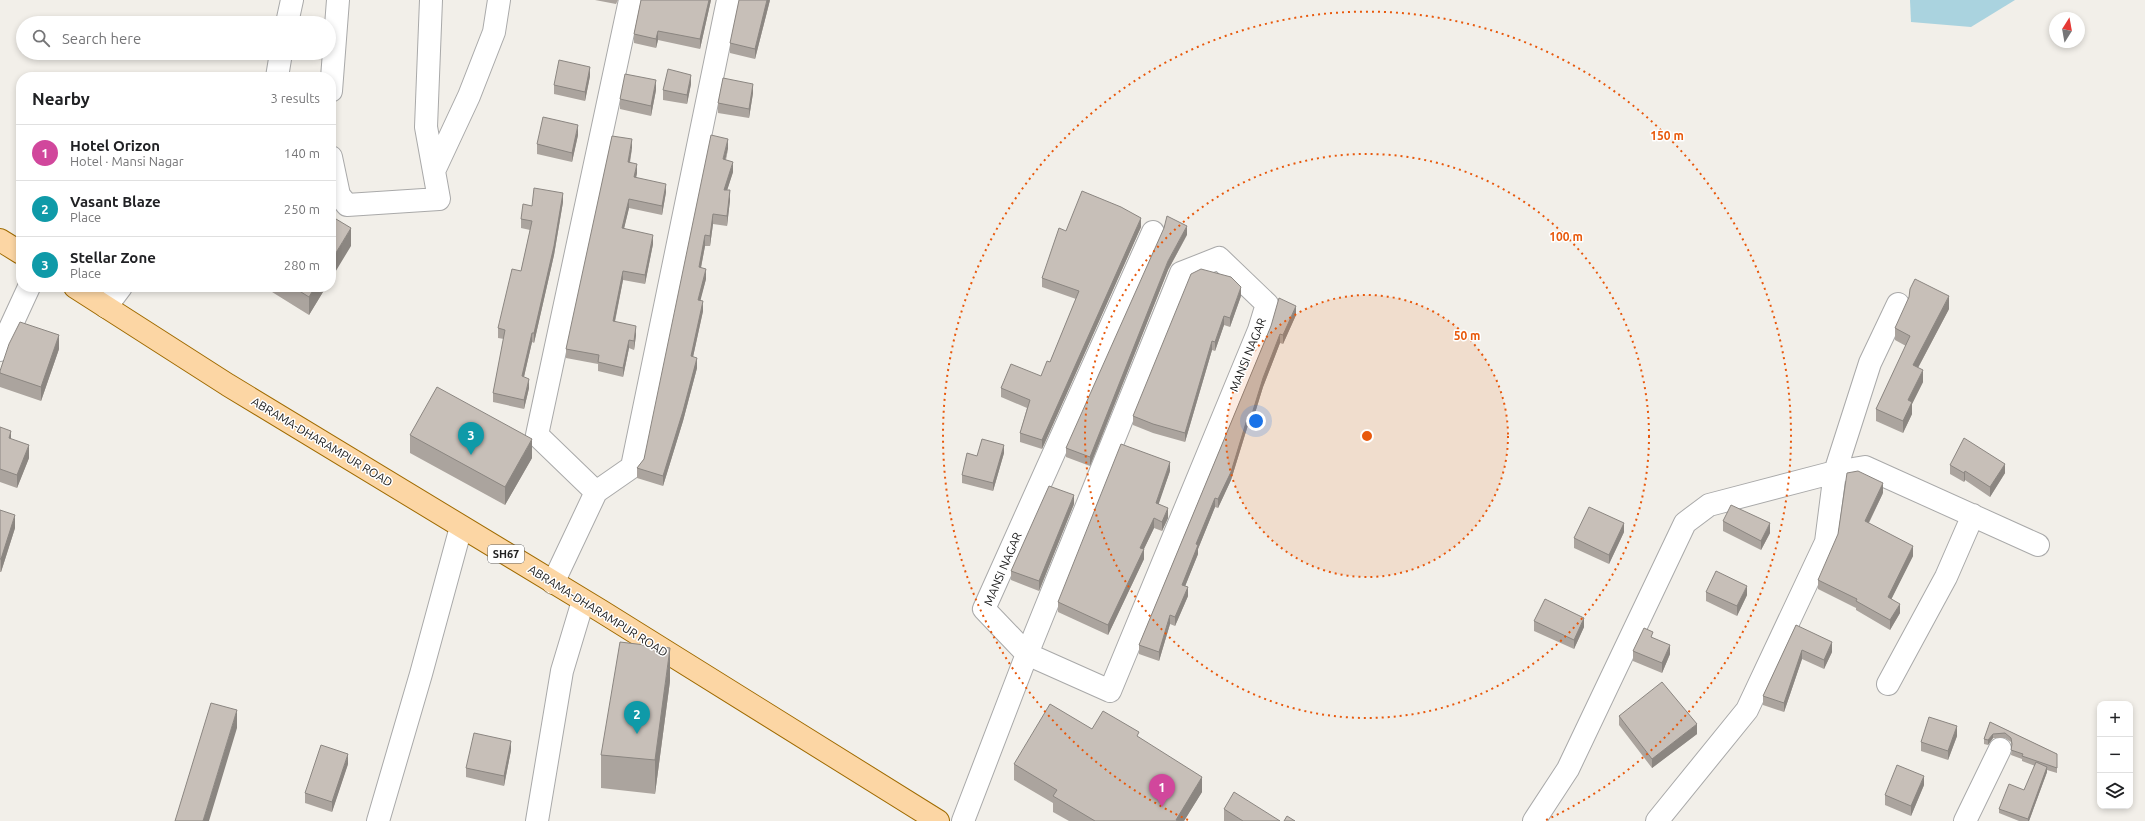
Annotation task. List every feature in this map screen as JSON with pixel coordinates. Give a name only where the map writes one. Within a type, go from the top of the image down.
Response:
[{"type":"main road","points":[[0,240],[16,250]]},
{"type":"main road","name":"ABRAMA-DHARAMPUR ROAD","points":[[83,292],[228,385],[584,601],[938,821]]},
{"type":"street","points":[[289,16],[292,0]]},
{"type":"street","points":[[336,26],[338,0]]},
{"type":"street","points":[[336,180],[339,194],[347,205],[439,199],[426,127],[432,0]]},
{"type":"street","points":[[434,171],[469,96],[494,32],[499,0]]},
{"type":"street","points":[[596,492],[536,435],[630,0]]},
{"type":"street","points":[[553,583],[596,492],[632,467],[728,0]]},
{"type":"street","points":[[278,72],[281,60]]},
{"type":"street","points":[[333,60],[333,72]]},
{"type":"street","name":"MANSI NAGAR","points":[[963,821],[1027,654],[1182,273],[1219,258],[1267,304],[1259,330],[1110,691],[1027,654],[984,609],[1153,232]]},
{"type":"street","points":[[0,350],[27,292]]},
{"type":"street","points":[[106,307],[118,292]]},
{"type":"street","points":[[1657,821],[1747,710],[1826,542],[1835,472],[1870,362],[1898,304]]},
{"type":"street","points":[[1534,821],[1568,769],[1685,523],[1709,505],[1835,472],[1864,467],[2038,545]]},
{"type":"street","points":[[1888,684],[1946,577],[1973,515]]},
{"type":"street","points":[[378,821],[421,674],[461,527]]},
{"type":"street","points":[[537,821],[562,671],[584,601]]},
{"type":"street","points":[[1965,821],[2000,749]]},
{"type":"water","points":[[1910,0],[2015,0],[1971,27],[1911,22]]},
{"type":"building","points":[[641,0],[709,0],[700,39],[658,31],[656,39],[634,34]]},
{"type":"building","points":[[739,0],[767,0],[755,49],[730,43]]},
{"type":"building","points":[[559,60],[590,67],[585,92],[554,85]]},
{"type":"building","points":[[668,69],[691,75],[687,95],[663,90]]},
{"type":"building","points":[[625,74],[656,80],[651,106],[620,99]]},
{"type":"building","points":[[723,78],[753,84],[749,109],[718,103]]},
{"type":"building","points":[[543,117],[578,125],[572,153],[537,144]]},
{"type":"building","points":[[711,135],[728,139],[723,159],[733,162],[724,190],[730,190],[727,216],[713,214],[710,236],[705,235],[699,267],[706,269],[698,300],[703,301],[691,356],[697,358],[683,411],[663,476],[637,468],[644,459]]},
{"type":"building","points":[[612,136],[632,139],[628,162],[637,164],[634,177],[666,184],[662,206],[629,199],[622,228],[653,235],[645,275],[623,271],[613,321],[636,326],[634,341],[629,340],[623,368],[598,362],[599,355],[566,349]]},
{"type":"building","points":[[534,188],[563,193],[554,246],[534,333],[532,333],[522,376],[529,379],[524,400],[493,393],[505,330],[498,328],[512,269],[521,271],[532,221],[521,219],[523,204],[532,206]]},
{"type":"building","points":[[1082,191],[1121,207],[1141,218],[1042,440],[1020,433],[1030,400],[1001,388],[1011,364],[1041,376],[1047,361],[1050,362],[1079,291],[1042,278],[1059,228],[1066,231]]},
{"type":"building","points":[[1167,216],[1187,226],[1168,261],[1090,457],[1066,448],[1164,228]]},
{"type":"building","points":[[336,219],[351,228],[336,253]]},
{"type":"building","points":[[1201,269],[1231,277],[1241,287],[1230,318],[1224,316],[1215,342],[1212,341],[1185,433],[1153,424],[1133,416],[1191,274]]},
{"type":"building","points":[[1915,279],[1949,296],[1913,365],[1923,370],[1908,400],[1912,402],[1903,421],[1876,409],[1910,336],[1895,328],[1909,297],[1910,289]]},
{"type":"building","points":[[301,292],[312,292],[309,297]]},
{"type":"building","points":[[1279,298],[1296,306],[1283,335],[1280,334],[1263,378],[1251,417],[1248,416],[1231,472],[1218,499],[1215,498],[1196,544],[1198,545],[1182,585],[1188,587],[1175,617],[1170,615],[1159,652],[1139,645],[1271,326]]},
{"type":"building","points":[[20,322],[59,335],[41,387],[0,373],[9,344]]},
{"type":"building","points":[[437,387],[532,439],[505,487],[410,435]]},
{"type":"building","points":[[0,427],[11,431],[9,438],[29,445],[17,475],[0,469]]},
{"type":"building","points":[[1964,438],[2005,464],[1990,487],[1965,471],[1964,473],[1950,465]]},
{"type":"building","points":[[982,439],[1004,445],[993,483],[962,475],[967,453],[977,456]]},
{"type":"building","points":[[1121,444],[1170,462],[1156,503],[1168,508],[1162,522],[1154,518],[1140,548],[1144,549],[1108,625],[1058,602]]},
{"type":"building","points":[[1858,471],[1883,483],[1865,521],[1913,546],[1888,597],[1900,604],[1890,620],[1856,601],[1857,599],[1818,580],[1838,534],[1847,473]]},
{"type":"building","points":[[1049,486],[1074,495],[1039,581],[1011,571]]},
{"type":"building","points":[[1731,505],[1770,523],[1761,541],[1723,521]]},
{"type":"building","points":[[1589,507],[1624,523],[1609,555],[1574,538]]},
{"type":"building","points":[[0,510],[15,515],[1,559],[0,559]]},
{"type":"building","points":[[1716,571],[1747,586],[1737,606],[1706,592]]},
{"type":"building","points":[[1545,599],[1584,618],[1574,640],[1534,621]]},
{"type":"building","points":[[1796,625],[1832,642],[1824,660],[1802,650],[1784,703],[1763,696]]},
{"type":"building","points":[[1644,628],[1653,632],[1651,637],[1670,645],[1662,663],[1633,651]]},
{"type":"building","points":[[620,642],[670,648],[655,760],[601,755]]},
{"type":"building","points":[[1662,682],[1697,724],[1652,759],[1619,716]]},
{"type":"building","points":[[211,703],[237,710],[203,821],[175,821]]},
{"type":"building","points":[[1050,704],[1092,729],[1103,711],[1139,732],[1137,736],[1202,777],[1176,820],[1178,821],[1095,821],[1053,796],[1057,790],[1014,764]]},
{"type":"building","points":[[1929,717],[1957,726],[1948,751],[1921,742]]},
{"type":"building","points":[[1990,722],[2057,754],[2057,768],[2022,756],[2023,754],[2011,750],[2011,738],[2005,733],[1993,734],[1988,740],[1984,739]]},
{"type":"building","points":[[474,733],[511,741],[504,776],[466,768]]},
{"type":"building","points":[[321,745],[348,754],[332,802],[305,793]]},
{"type":"building","points":[[2036,762],[2047,767],[2028,819],[1999,809],[2009,784],[2024,790]]},
{"type":"building","points":[[1897,765],[1924,776],[1911,806],[1885,795]]},
{"type":"building","points":[[1234,792],[1280,821],[1243,821],[1224,809]]},
{"type":"building","points":[[1287,816],[1295,821],[1284,821]]},
{"type":"place","name":"Stellar Zone","points":[[471,455]]},
{"type":"place","name":"Vasant Blaze","points":[[637,734]]},
{"type":"place","name":"Hotel Orizon","points":[[1162,807]]}]
